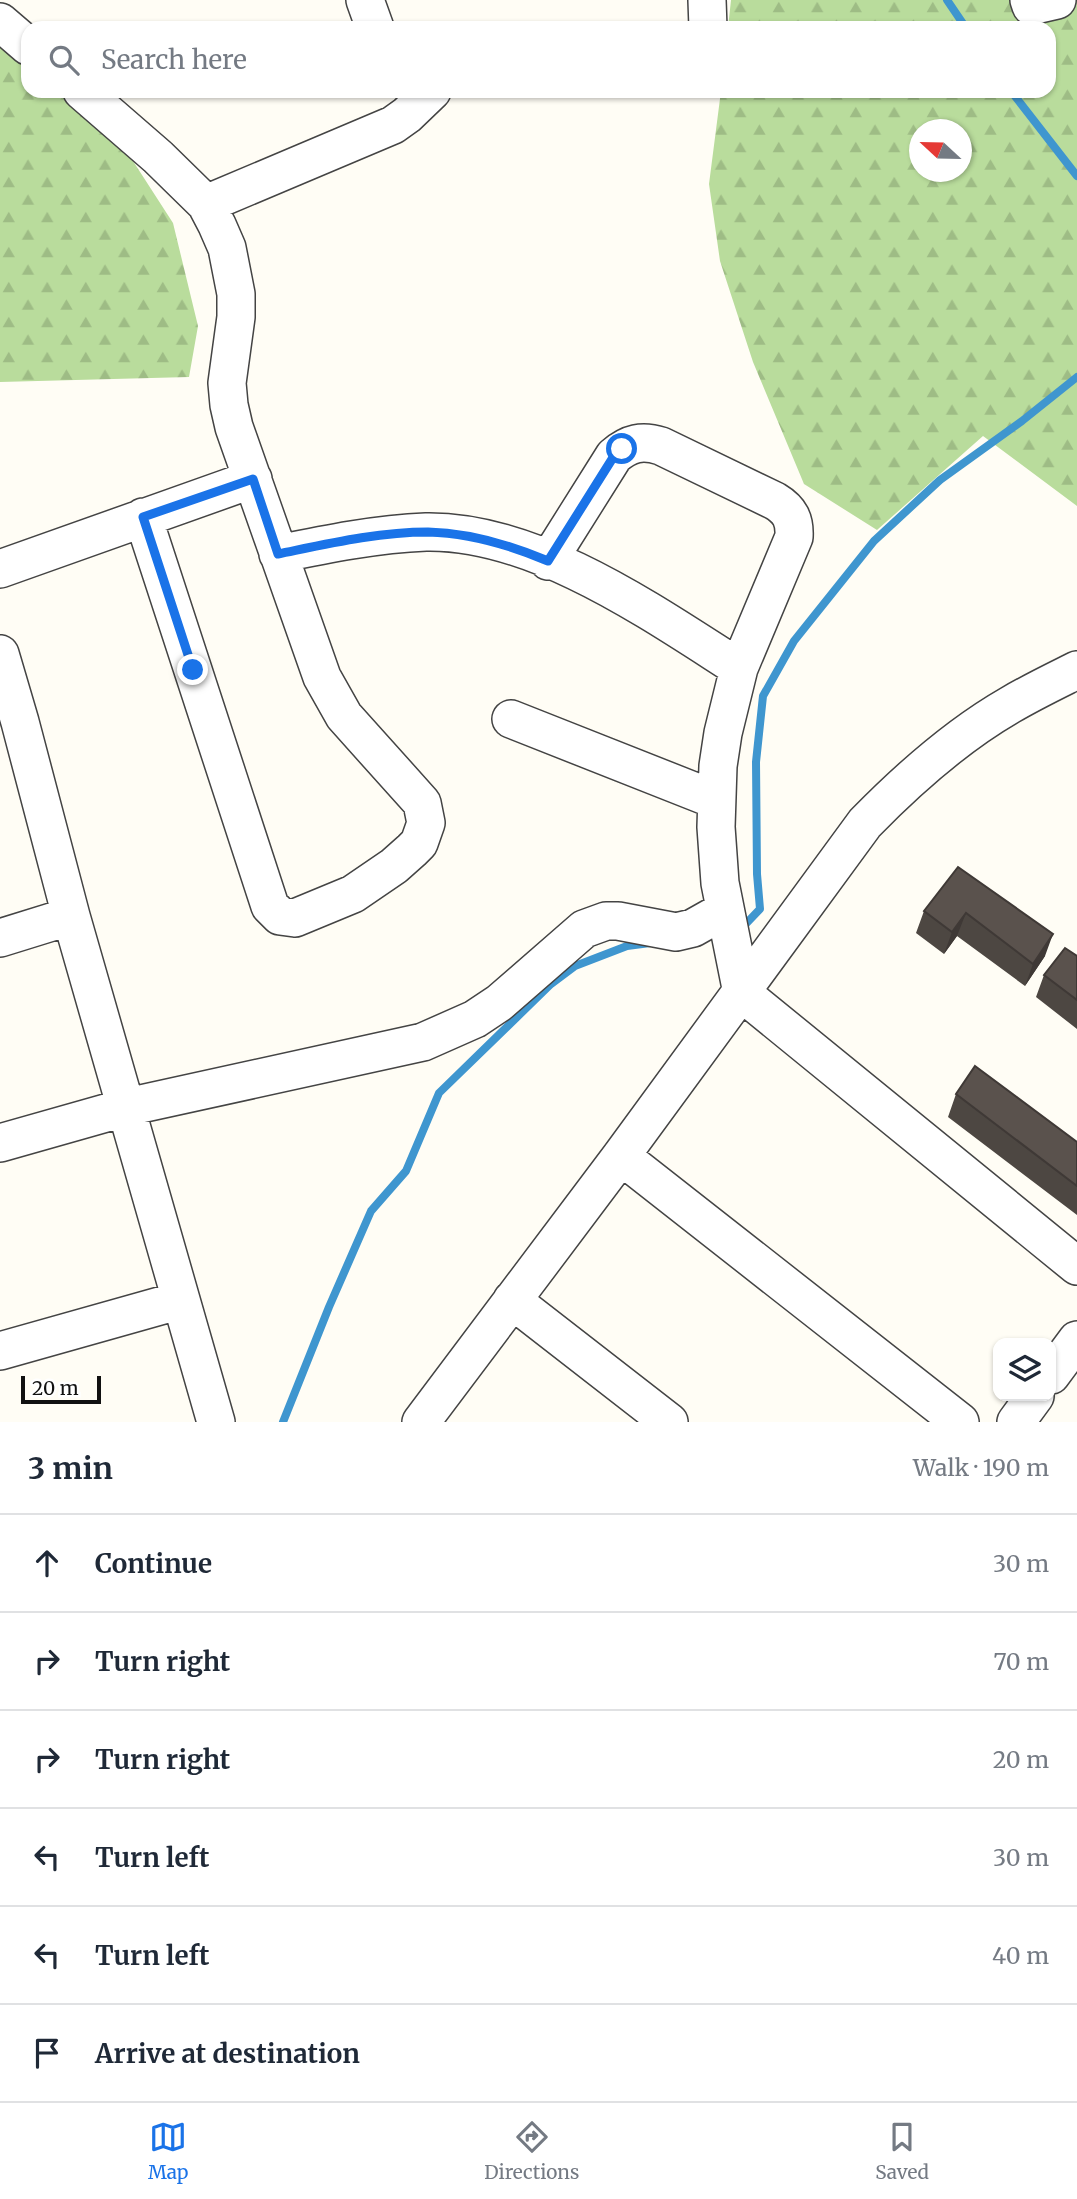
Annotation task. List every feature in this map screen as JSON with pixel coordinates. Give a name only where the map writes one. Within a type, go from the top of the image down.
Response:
[{"type":"street","points":[[365,0],[372,21]]},
{"type":"street","points":[[707,0],[708,21]]},
{"type":"street","points":[[1029,0],[1031,6],[1057,0]]},
{"type":"street","points":[[0,22],[21,40]]},
{"type":"street","points":[[90,98],[158,157],[206,204],[227,248],[233,272],[236,317],[229,361],[229,405],[234,427],[278,554],[314,656],[332,697],[344,716],[422,803],[426,823],[419,843],[374,881],[353,894],[295,918],[281,916],[270,906],[143,517]]},
{"type":"street","points":[[206,204],[393,125],[412,99]]},
{"type":"street","points":[[548,561],[614,456],[631,444],[651,443],[661,446],[775,501],[789,512],[794,537],[739,668],[723,733],[716,800],[718,855],[725,910],[742,993],[1077,1266]]},
{"type":"street","points":[[0,569],[253,479]]},
{"type":"street","points":[[278,554],[358,539],[428,532],[495,542],[571,569],[646,609],[739,668]]},
{"type":"street","points":[[0,654],[10,725],[71,916],[216,1422]]},
{"type":"street","points":[[421,1422],[742,993],[865,823],[898,790],[962,737],[1009,706],[1077,670]]},
{"type":"street","points":[[511,719],[716,800]]},
{"type":"street","points":[[0,1143],[127,1107],[423,1042],[475,1019],[499,1003],[584,929],[606,921],[618,921],[676,932],[693,928],[725,910]]},
{"type":"street","points":[[0,938],[71,916]]},
{"type":"street","points":[[621,1156],[960,1422]]},
{"type":"street","points":[[0,1350],[181,1300]]},
{"type":"street","points":[[512,1300],[669,1422]]},
{"type":"street","points":[[1056,1368],[1077,1340]]},
{"type":"street","points":[[1016,1422],[1031,1401]]},
{"type":"green space","points":[[731,0],[1077,0],[1077,506],[983,436],[877,530],[804,484],[753,362],[720,261],[709,184],[720,98],[1056,98],[1056,21],[729,21]]},
{"type":"green space","points":[[0,45],[21,61],[21,98],[66,98],[122,144],[173,223],[198,326],[189,377],[0,382]]},
{"type":"building","points":[[958,867],[1053,934],[1033,964],[966,913],[952,932],[924,911]]},
{"type":"building","points":[[1065,948],[1077,956],[1077,1000],[1044,975]]},
{"type":"building","points":[[975,1066],[1077,1142],[1077,1186],[956,1094]]},
{"type":"waterway","points":[[947,0],[961,21]]},
{"type":"waterway","points":[[1016,98],[1077,176]]},
{"type":"waterway","points":[[739,931],[760,909],[756,762],[763,696],[794,641],[874,541],[940,480],[1022,421],[1077,377]]},
{"type":"waterway","points":[[283,1422],[371,1211],[406,1171],[439,1093],[551,984],[575,966],[627,946],[650,943]]},
{"type":"route","points":[[193,670],[143,517],[253,479],[278,554],[358,539],[428,532],[495,542],[548,561],[614,456],[622,449]]}]
